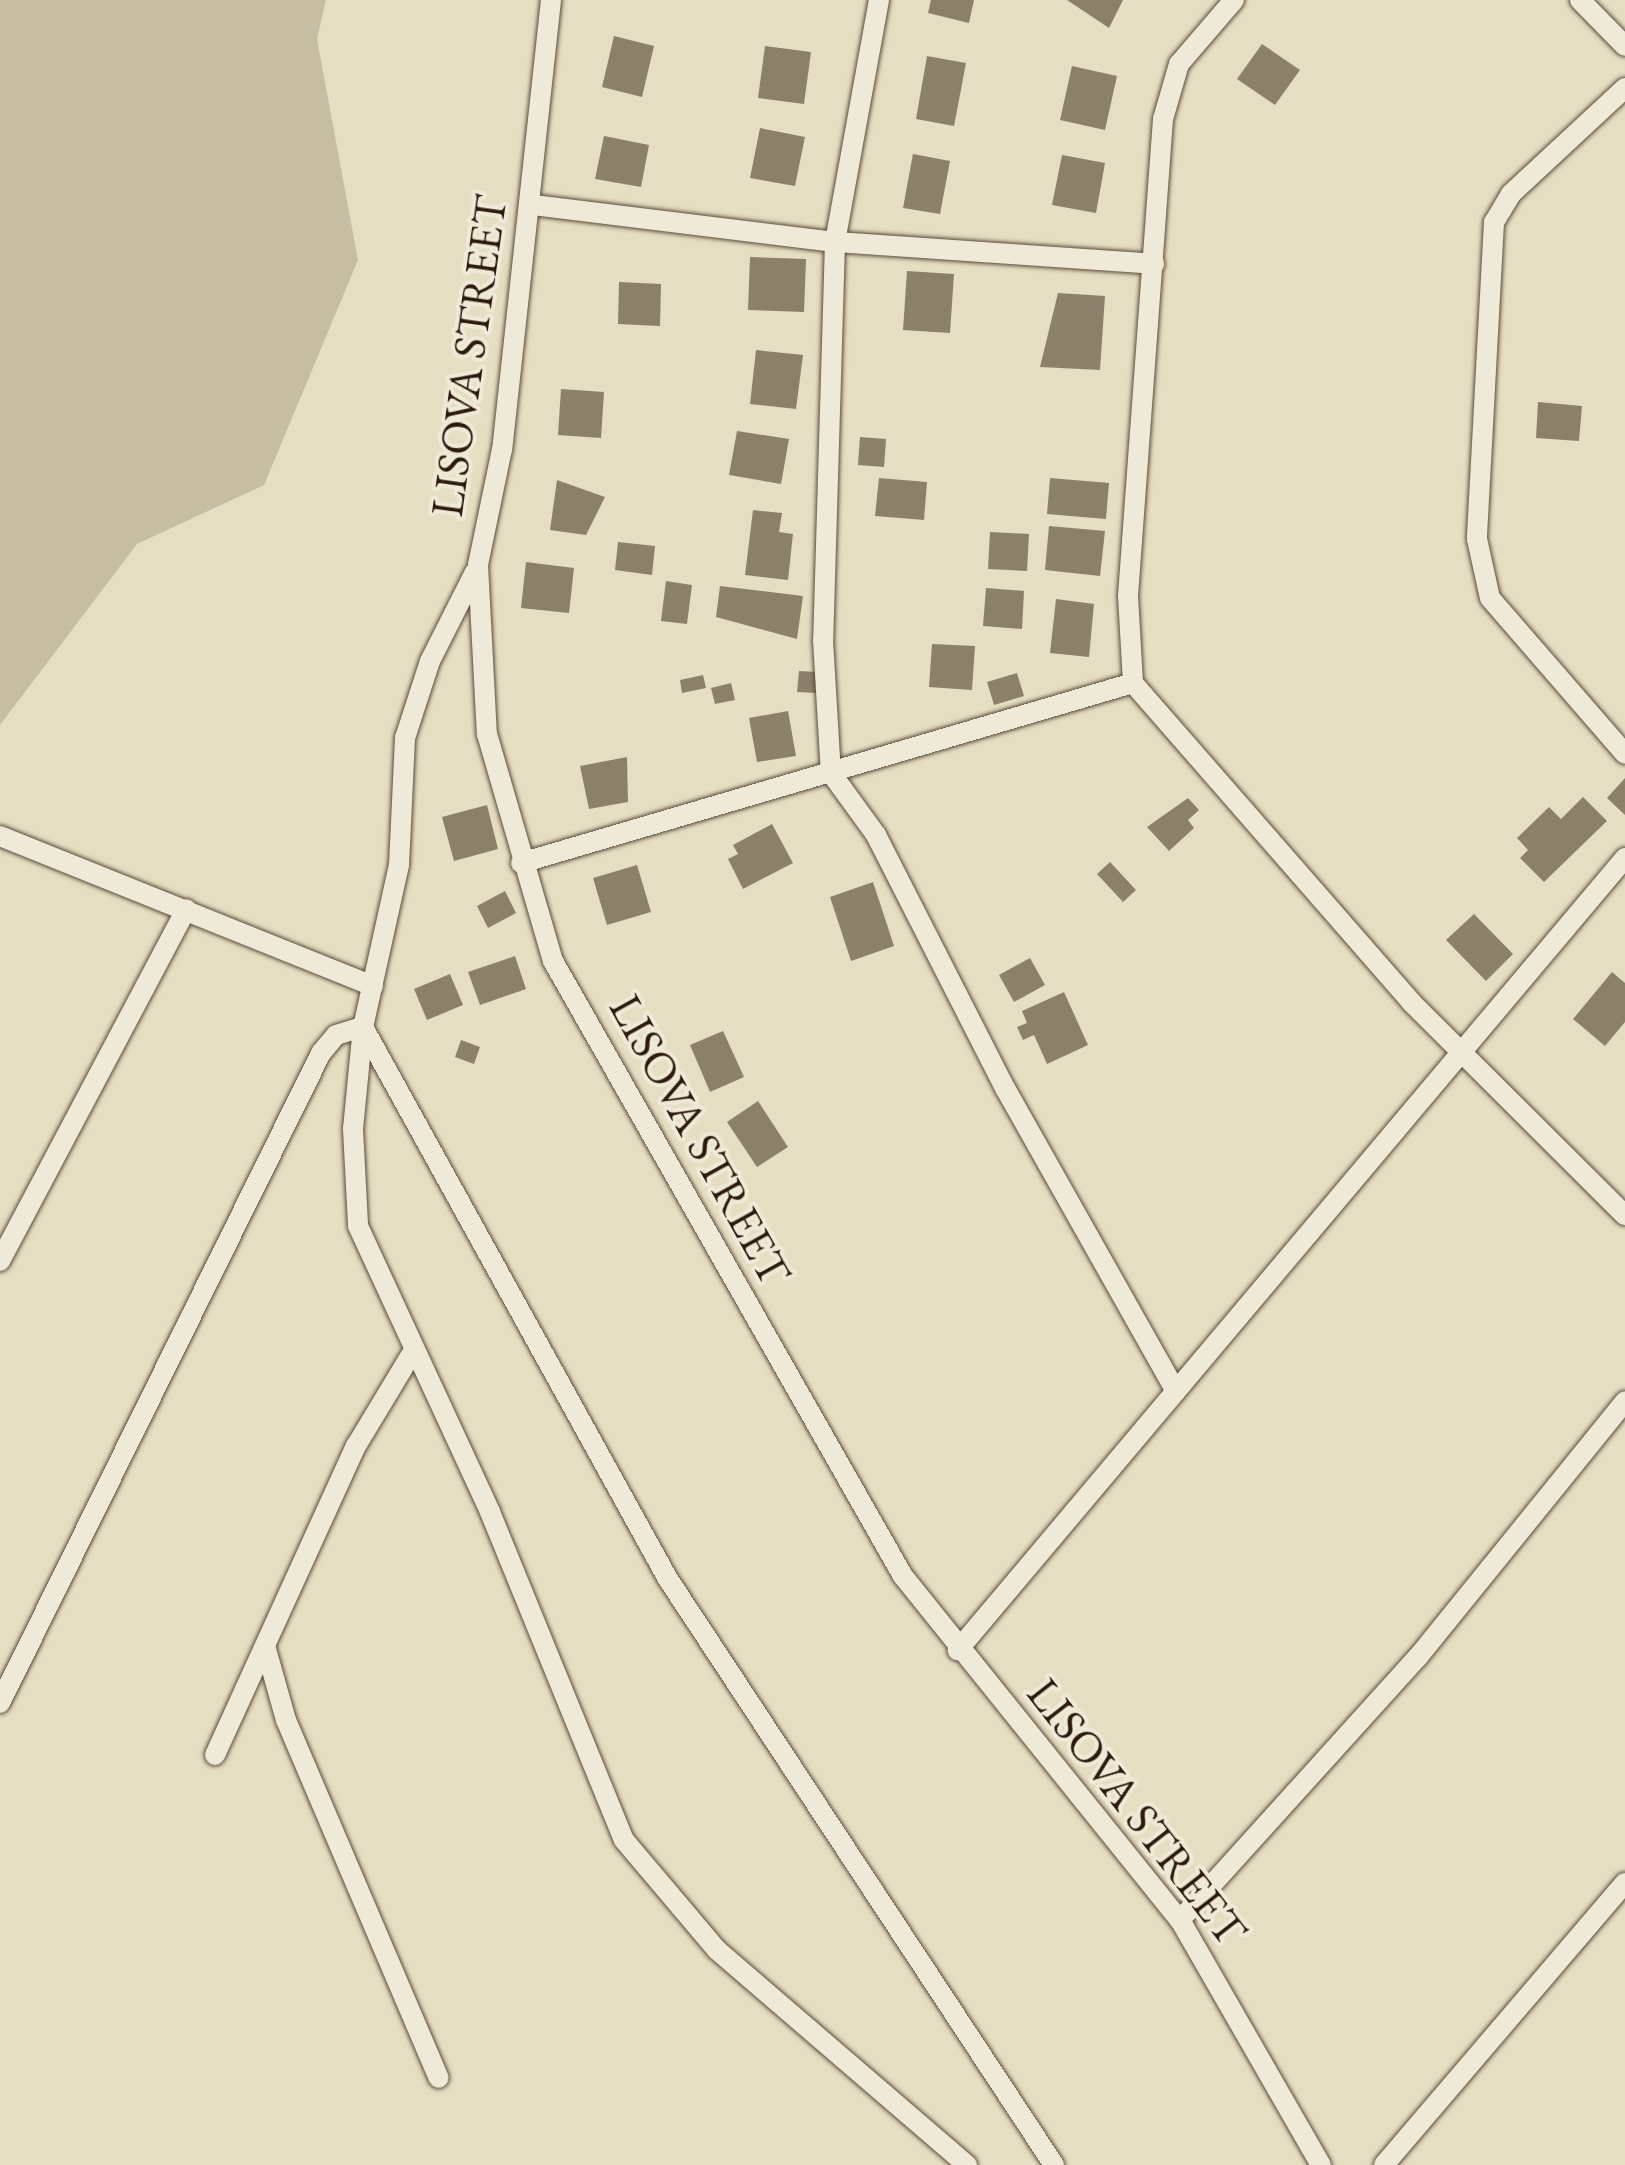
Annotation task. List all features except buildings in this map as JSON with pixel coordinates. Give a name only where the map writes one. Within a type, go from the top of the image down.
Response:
[{"type":"street","name":"LISOVA STREET","points":[[552,0],[533,206],[478,565],[488,734],[521,862],[553,960],[818,1436],[958,1650],[1180,1920],[1321,2165]]},
{"type":"street","points":[[878,0],[835,242],[823,606],[831,773],[876,836],[1176,1391]]},
{"type":"street","points":[[1234,0],[1190,45],[1170,88],[1128,596],[1133,682],[1460,1051],[1625,1215]]},
{"type":"street","points":[[1580,0],[1625,46]]},
{"type":"street","points":[[1625,88],[1511,194],[1494,222],[1478,539],[1490,598],[1625,754]]},
{"type":"street","points":[[533,206],[835,242],[1154,264]]},
{"type":"street","points":[[478,565],[414,699],[399,865],[363,1027],[354,1201],[411,1355],[490,1512],[624,1840],[718,1950],[967,2165]]},
{"type":"street","points":[[521,862],[1133,682]]},
{"type":"street","points":[[0,836],[373,986]]},
{"type":"street","points":[[958,1650],[1625,858]]},
{"type":"street","points":[[0,1261],[186,909]]},
{"type":"street","points":[[0,1703],[321,1052],[336,1035],[363,1027]]},
{"type":"street","points":[[363,1027],[668,1578],[1054,2165]]},
{"type":"street","points":[[215,1755],[356,1446],[411,1355]]},
{"type":"street","points":[[1180,1920],[1418,1656],[1625,1401]]},
{"type":"street","points":[[266,1649],[286,1720],[439,2078]]},
{"type":"street","points":[[1384,2165],[1625,1883]]},
{"type":"shaded area","points":[[0,0],[326,0],[317,39],[358,260],[264,485],[137,544],[0,725]]}]
